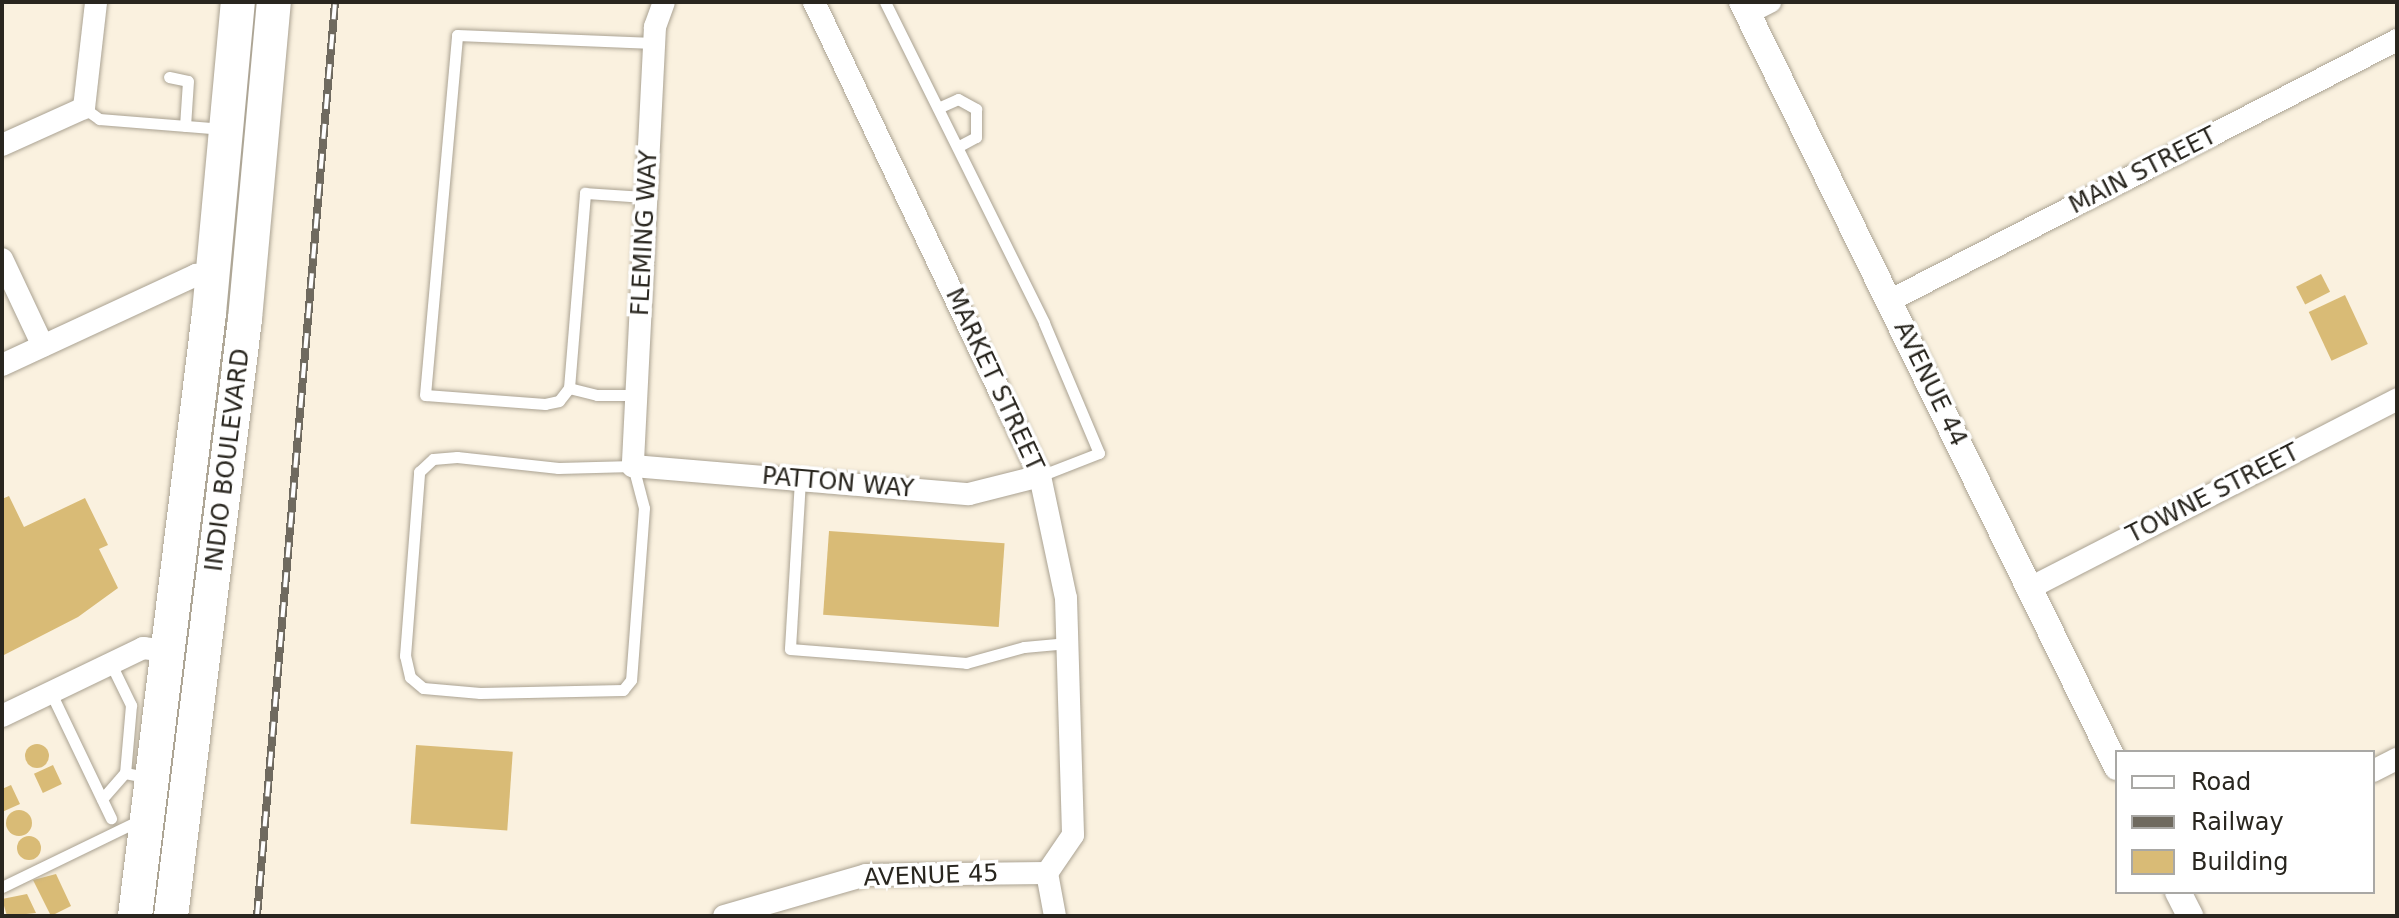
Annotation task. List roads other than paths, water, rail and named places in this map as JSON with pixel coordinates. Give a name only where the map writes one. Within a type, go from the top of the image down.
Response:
[{"type":"main road","name":"INDIO BOULEVARD","points":[[135,916],[146,829],[138,776],[168,651],[213,277],[238,2]]},
{"type":"main road","points":[[260,2],[255,61],[264,114]]},
{"type":"main road","name":"INDIO BOULEVARD","points":[[171,916],[226,472],[274,2]]},
{"type":"main road","points":[[226,472],[220,413],[230,316],[225,294],[213,277],[236,254],[254,220]]},
{"type":"main road","points":[[181,839],[174,782],[185,687],[180,668],[168,651],[191,630],[212,594]]},
{"type":"main road","points":[[146,829],[150,916]]},
{"type":"street","points":[[2,145],[84,108],[96,2]]},
{"type":"street","name":"FLEMING WAY","points":[[633,466],[654,43],[664,2]]},
{"type":"street","name":"MARKET STREET","points":[[814,2],[1040,476],[1066,598],[1073,835],[1047,873]]},
{"type":"street","name":"AVENUE 44","points":[[1753,6],[1889,301],[2115,763]]},
{"type":"street","name":"MAIN STREET","points":[[1889,301],[2397,40]]},
{"type":"street","points":[[2,259],[43,346]]},
{"type":"street","points":[[2,365],[196,275],[213,277]]},
{"type":"street","name":"TOWNE STREET","points":[[2030,588],[2397,399]]},
{"type":"street","name":"PATTON WAY","points":[[633,466],[969,494],[1040,476]]},
{"type":"street","points":[[2,716],[143,648],[168,651]]},
{"type":"street","points":[[2375,770],[2397,759]]},
{"type":"street","points":[[1047,873],[1055,916]]},
{"type":"street","name":"AVENUE 45","points":[[724,916],[866,875],[1047,873]]},
{"type":"street","points":[[2179,894],[2190,916]]},
{"type":"lane","points":[[885,2],[1044,323],[1099,453],[1040,476]]},
{"type":"lane","points":[[646,197],[585,193],[569,388],[559,401],[545,404],[425,395],[457,35],[654,43]]},
{"type":"lane","points":[[169,77],[188,81],[185,126]]},
{"type":"lane","points":[[938,108],[958,99],[976,109],[976,137],[957,147]]},
{"type":"lane","points":[[84,108],[99,119],[226,129]]},
{"type":"lane","points":[[569,388],[597,395],[637,395]]},
{"type":"lane","points":[[457,457],[558,468],[633,466],[644,508],[631,680],[623,690],[480,693],[423,688],[410,677],[405,656],[423,464],[457,457]]},
{"type":"lane","points":[[800,480],[790,649],[966,663],[1024,647],[1068,643]]},
{"type":"lane","points":[[102,799],[138,776],[131,705],[111,664]]},
{"type":"lane","points":[[51,693],[111,818]]},
{"type":"lane","points":[[2,887],[146,829]]},
{"type":"railway","points":[[257,916],[335,2]]}]
